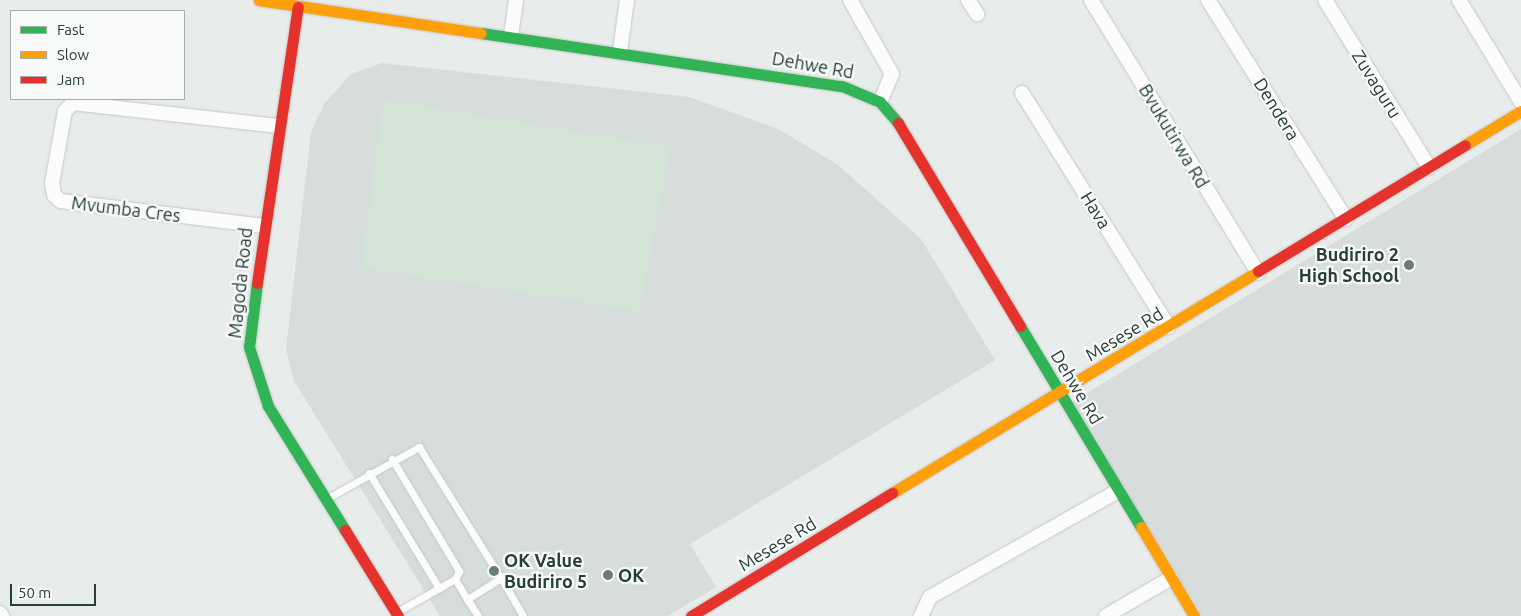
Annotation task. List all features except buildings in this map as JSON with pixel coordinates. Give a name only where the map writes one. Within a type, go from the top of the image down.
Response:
[{"type":"street","name":"Dehwe Rd","points":[[263,0],[298,7],[620,51],[842,86],[880,102],[897,121],[1194,616]]},
{"type":"street","points":[[511,36],[516,0]]},
{"type":"street","points":[[620,51],[627,0]]},
{"type":"street","points":[[850,0],[892,74],[880,102]]},
{"type":"street","points":[[968,0],[977,14]]},
{"type":"street","name":"Bvukutirwa Rd","points":[[1091,0],[1258,273]]},
{"type":"street","name":"Dendera","points":[[1208,0],[1346,219]]},
{"type":"street","name":"Zuvaguru","points":[[1325,0],[1430,167]]},
{"type":"street","points":[[1459,0],[1521,102]]},
{"type":"street","name":"Magoda Road","points":[[298,7],[277,126],[250,330],[252,359],[268,406],[397,614]]},
{"type":"street","name":"Hava","points":[[1022,93],[1169,327]]},
{"type":"street","name":"Mvumba Cres","points":[[264,226],[61,201],[54,195],[52,183],[65,111],[73,102],[277,126]]},
{"type":"street","name":"Mesese Rd","points":[[692,616],[1258,273],[1521,111]]},
{"type":"street","points":[[921,616],[930,597],[1118,491]]},
{"type":"street","points":[[1106,616],[1171,578]]},
{"type":"lane","points":[[326,499],[416,446],[422,449],[524,616]]},
{"type":"lane","points":[[392,459],[458,566],[455,578],[478,616]]},
{"type":"lane","points":[[369,473],[439,588]]},
{"type":"lane","points":[[397,614],[455,578]]},
{"type":"lane","points":[[467,599],[500,578]]},
{"type":"shaded area","points":[[382,63],[689,97],[776,128],[837,164],[921,239],[995,360],[690,544],[716,587],[668,616],[440,616],[294,381],[286,349],[311,132],[324,104],[351,74]]},
{"type":"shaded area","name":"Budiriro 2 High School","points":[[1521,129],[1521,616],[1202,616],[1072,402]]},
{"type":"green space","points":[[384,100],[670,147],[639,311],[361,267]]},
{"type":"traffic: fast","points":[[481,33],[842,86],[880,102],[898,123]]},
{"type":"traffic: fast","points":[[257,283],[249,347],[268,406],[345,530]]},
{"type":"traffic: fast","points":[[1020,326],[1141,527]]},
{"type":"traffic: slow","points":[[259,0],[481,33]]},
{"type":"traffic: slow","points":[[1465,145],[1521,111]]},
{"type":"traffic: slow","points":[[892,493],[1258,271]]},
{"type":"traffic: slow","points":[[1141,527],[1194,616]]},
{"type":"traffic: jam","points":[[257,283],[298,7]]},
{"type":"traffic: jam","points":[[898,123],[1020,326]]},
{"type":"traffic: jam","points":[[1258,271],[1465,145]]},
{"type":"traffic: jam","points":[[691,616],[892,493]]},
{"type":"traffic: jam","points":[[345,530],[398,616]]},
{"type":"place","name":"Budiriro 2 High School","points":[[1409,265]]},
{"type":"place","name":"OK Value Budiriro 5","points":[[494,571]]},
{"type":"place","name":"OK","points":[[608,575]]}]
